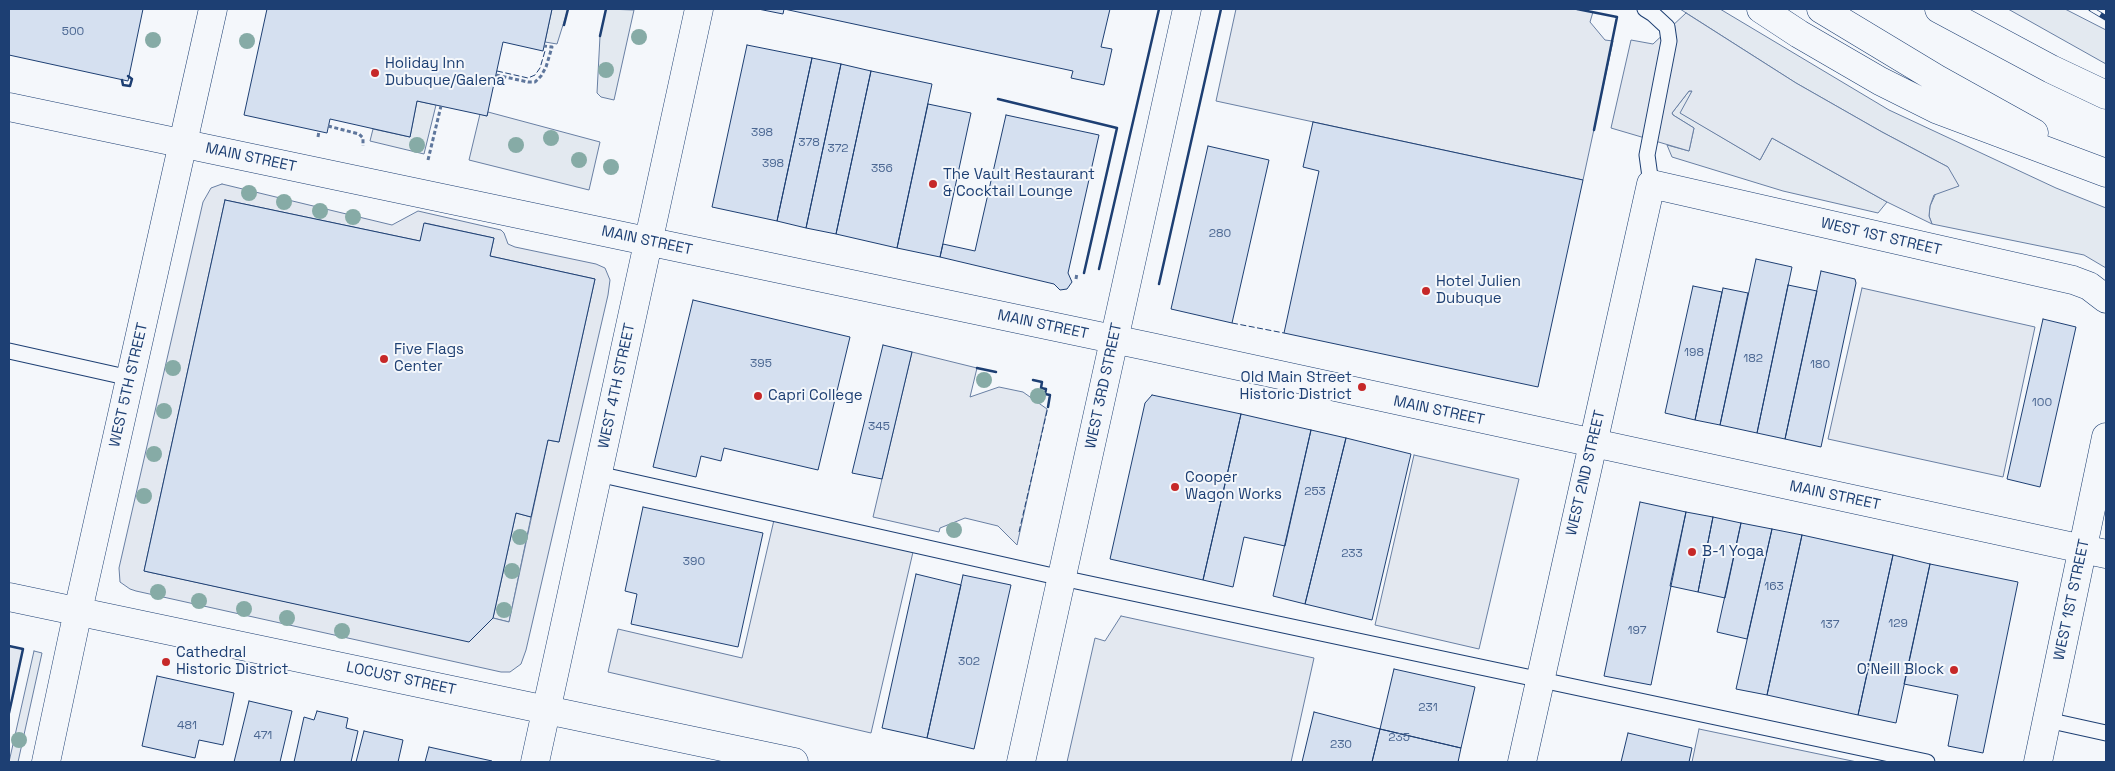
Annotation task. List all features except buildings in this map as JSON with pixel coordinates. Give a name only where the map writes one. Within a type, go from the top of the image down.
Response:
[{"type":"main road","name":"WEST 5TH STREET","points":[[46,762],[213,9]]},
{"type":"main road","name":"WEST 4TH STREET","points":[[535,762],[699,9]]},
{"type":"main road","name":"WEST 3RD STREET","points":[[1021,762],[1187,9]]},
{"type":"main road","points":[[1761,9],[1798,34],[1880,82],[1938,110],[2106,173]]},
{"type":"main road","points":[[1821,9],[1938,79],[2106,173]]},
{"type":"main road","points":[[1939,9],[2051,69],[2106,95]]},
{"type":"main road","points":[[1972,9],[2106,91]]},
{"type":"main road","name":"MAIN STREET","points":[[9,107],[1114,340],[2094,552]]},
{"type":"main road","name":"WEST 1ST STREET","points":[[1651,184],[2073,280],[2088,286],[2106,299]]},
{"type":"main road","name":"WEST 2ND STREET","points":[[1522,762],[1651,184]]},
{"type":"main road","name":"WEST 1ST STREET","points":[[2038,762],[2047,720],[2094,552],[2106,437]]},
{"type":"main road","name":"LOCUST STREET","points":[[9,597],[794,762]]},
{"type":"lane","points":[[1645,9],[1666,26],[1669,41],[1647,155],[1651,184]]},
{"type":"lane","points":[[9,351],[130,378]]},
{"type":"lane","points":[[598,474],[1062,578],[1927,762]]},
{"type":"lane","points":[[2047,720],[2106,733]]},
{"type":"path","points":[[496,75],[535,82],[546,67],[552,47],[544,46]]},
{"type":"path","points":[[428,160],[441,106]]},
{"type":"path","points":[[328,126],[359,134],[363,138],[363,146]]},
{"type":"path","points":[[318,137],[319,132]]},
{"type":"path","points":[[1076,279],[1077,273]]},
{"type":"shaded area","points":[[552,9],[568,9],[557,44],[545,42]]},
{"type":"shaded area","points":[[606,9],[634,10],[614,100],[601,97],[597,93],[600,36]]},
{"type":"shaded area","points":[[1236,9],[1577,9],[1593,12],[1590,22],[1605,40],[1613,41],[1583,180],[1216,101]]},
{"type":"shaded area","points":[[1680,9],[1720,9],[1889,110],[2056,188],[2106,208],[2106,268],[2084,255],[1932,224],[1929,216],[1930,206],[1948,167],[1796,83]]},
{"type":"shaded area","points":[[2008,9],[2065,9],[2106,30],[2106,64]]},
{"type":"shaded area","points":[[1686,13],[1796,83],[1948,167],[1959,186],[1934,195],[1929,216],[1932,224],[1887,202],[1772,138],[1760,160],[1680,113],[1692,91],[1689,91],[1672,113],[1694,128],[1689,151],[1611,128],[1631,40],[1653,44]]},
{"type":"shaded area","points":[[1689,91],[1692,91],[1692,94],[1681,113],[1760,160],[1772,138],[1887,202],[1878,213],[1783,191],[1672,157],[1667,145],[1689,151],[1694,128],[1672,113]]},
{"type":"shaded area","points":[[417,101],[436,105],[424,154],[370,141],[373,129],[410,137]]},
{"type":"shaded area","points":[[488,112],[600,142],[589,190],[469,160],[480,114],[487,116]]},
{"type":"shaded area","points":[[222,184],[392,225],[418,211],[501,230],[508,244],[515,247],[596,264],[605,268],[610,280],[608,295],[526,650],[521,664],[510,672],[501,672],[136,591],[120,582],[119,568],[203,202],[211,188]],"holes":[[[225,200],[420,241],[425,223],[494,238],[490,256],[595,279],[559,442],[548,440],[509,622],[493,618],[469,641],[144,571]]]},
{"type":"shaded area","points":[[1862,288],[2035,327],[2003,477],[1828,439]]},
{"type":"shaded area","points":[[912,352],[977,368],[970,397],[999,387],[1023,392],[1047,409],[1017,545],[998,526],[965,518],[940,528],[939,532],[873,517]]},
{"type":"shaded area","points":[[1414,455],[1519,479],[1479,649],[1375,625]]},
{"type":"shaded area","points":[[516,513],[531,517],[509,622],[493,618]]},
{"type":"shaded area","points":[[774,520],[913,552],[871,733],[608,672],[618,629],[742,658]]},
{"type":"shaded area","points":[[1121,616],[1314,658],[1291,762],[1067,762],[1095,638],[1105,641]]},
{"type":"shaded area","points":[[9,646],[23,649],[9,713]]},
{"type":"shaded area","points":[[34,651],[42,653],[18,762],[9,762]]},
{"type":"shaded area","points":[[1699,729],[1857,762],[1692,762]]},
{"type":"railway","points":[[2091,9],[2106,18]]},
{"type":"fence","points":[[629,9],[635,9]]},
{"type":"fence","points":[[497,71],[528,78],[535,75],[540,68],[545,51],[543,51]]},
{"type":"fence","points":[[1232,323],[1284,333]]},
{"type":"fence","points":[[1019,532],[1048,407]]},
{"type":"wall","points":[[564,25],[568,9]]},
{"type":"wall","points":[[600,36],[606,9]]},
{"type":"wall","points":[[1099,269],[1159,9]]},
{"type":"wall","points":[[1159,284],[1221,9]]},
{"type":"wall","points":[[1577,9],[1617,17],[1594,130]]},
{"type":"wall","points":[[122,80],[123,85],[130,86],[132,79],[128,76]]},
{"type":"wall","points":[[998,99],[1117,128],[1084,273]]},
{"type":"wall","points":[[977,368],[996,372]]},
{"type":"wall","points":[[1033,380],[1042,382],[1041,388],[1046,389],[1045,394],[1050,395],[1048,407]]},
{"type":"wall","points":[[9,646],[23,649],[9,713]]},
{"type":"place","name":"Holiday Inn Dubuque/Galena","points":[[375,73]]},
{"type":"place","name":"The Vault Restaurant & Cocktail Lounge","points":[[933,184]]},
{"type":"place","name":"Hotel Julien Dubuque","points":[[1426,291]]},
{"type":"place","name":"Five Flags Center","points":[[384,359]]},
{"type":"place","name":"Old Main Street Historic District","points":[[1362,387]]},
{"type":"place","name":"Capri College","points":[[758,396]]},
{"type":"place","name":"Cooper Wagon Works","points":[[1175,487]]},
{"type":"place","name":"B-1 Yoga","points":[[1692,552]]},
{"type":"place","name":"Cathedral Historic District","points":[[166,662]]},
{"type":"place","name":"O'Neill Block","points":[[1954,670]]}]
